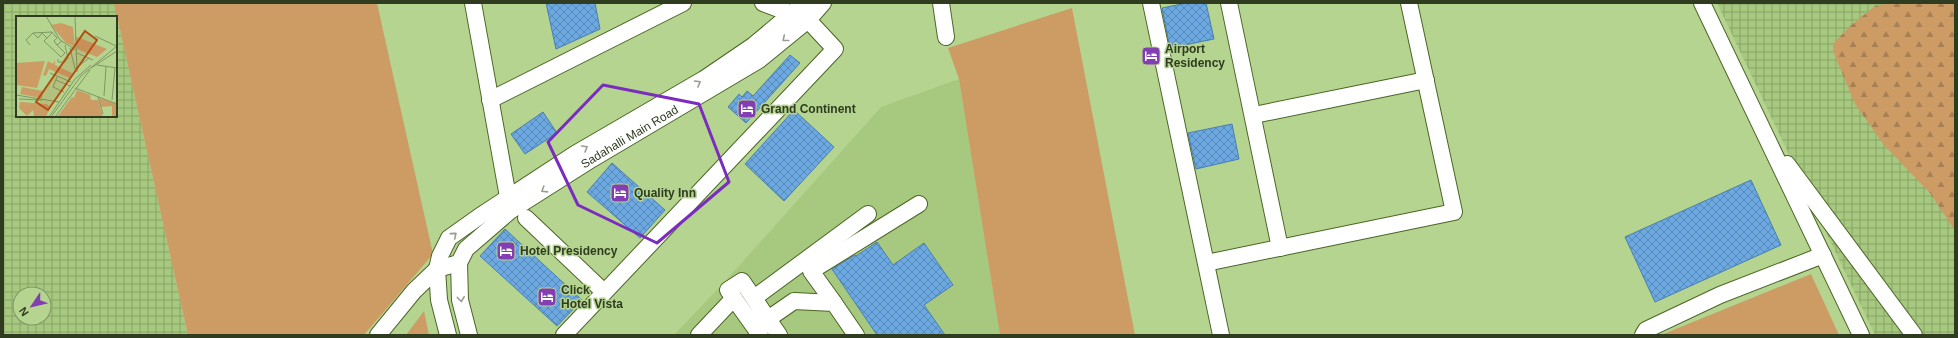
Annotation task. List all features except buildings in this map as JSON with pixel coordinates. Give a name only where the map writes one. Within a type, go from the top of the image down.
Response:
[{"type":"street","points":[[473,3],[508,197]]},
{"type":"street","points":[[490,100],[683,3]]},
{"type":"street","points":[[564,335],[835,49],[799,8],[763,3]]},
{"type":"street","name":"Sadahalli Main Road","points":[[437,269],[440,256],[449,238],[508,197],[567,167],[759,60],[808,20],[823,3]]},
{"type":"street","points":[[941,3],[946,37]]},
{"type":"street","points":[[1150,3],[1221,335]]},
{"type":"street","points":[[1229,3],[1254,115],[1280,248]]},
{"type":"street","points":[[1206,263],[1454,212],[1409,3]]},
{"type":"street","points":[[1702,3],[1861,335]]},
{"type":"street","name":"Sadahalli Main Road","points":[[378,335],[414,291],[437,269],[459,263],[466,249],[510,211],[567,167],[754,45],[799,8]]},
{"type":"street","points":[[1254,115],[1426,80]]},
{"type":"street","points":[[1765,134],[1914,335]]},
{"type":"street","points":[[754,298],[808,266],[920,204]]},
{"type":"street","points":[[808,266],[868,214]]},
{"type":"street","points":[[526,218],[604,292]]},
{"type":"street","points":[[1643,335],[1646,330],[1720,295],[1823,255]]},
{"type":"street","points":[[459,263],[460,300],[469,335]]},
{"type":"street","points":[[808,266],[856,335]]},
{"type":"street","points":[[437,269],[439,300],[448,335]]},
{"type":"street","points":[[699,335],[742,281],[779,335]]},
{"type":"street","points":[[1840,292],[1872,335]]},
{"type":"street","points":[[731,294],[760,335]]},
{"type":"street","points":[[768,319],[794,301],[834,303]]},
{"type":"highlighted area","points":[[603,85],[699,104],[729,182],[657,243],[578,205],[548,142]]},
{"type":"shaded area","points":[[3,3],[114,3],[117,16],[16,16],[16,117],[117,117],[117,16],[188,335],[3,335]]},
{"type":"shaded area","points":[[1717,3],[1955,3],[1955,335],[1875,335]]},
{"type":"shaded area","points":[[959,79],[1000,335],[674,335],[730,276],[881,107]]},
{"type":"green space","points":[[114,3],[377,3],[433,254],[364,335],[188,335]]},
{"type":"green space","points":[[1891,3],[1955,3],[1955,231],[1930,193],[1884,145],[1855,104],[1833,51],[1834,43],[1850,26],[1875,6]]},
{"type":"green space","points":[[1072,8],[1135,335],[1000,335],[959,79],[948,48]]},
{"type":"green space","points":[[1811,274],[1839,335],[1661,335]]},
{"type":"green space","points":[[424,311],[429,335],[406,335]]},
{"type":"place","name":"Airport Residency","points":[[1151,56]]},
{"type":"place","name":"Grand Continent","points":[[747,109]]},
{"type":"place","name":"Quality Inn","points":[[620,193]]},
{"type":"place","name":"Hotel Presidency","points":[[506,251]]},
{"type":"place","name":"Click Hotel Vista","points":[[547,297]]}]
